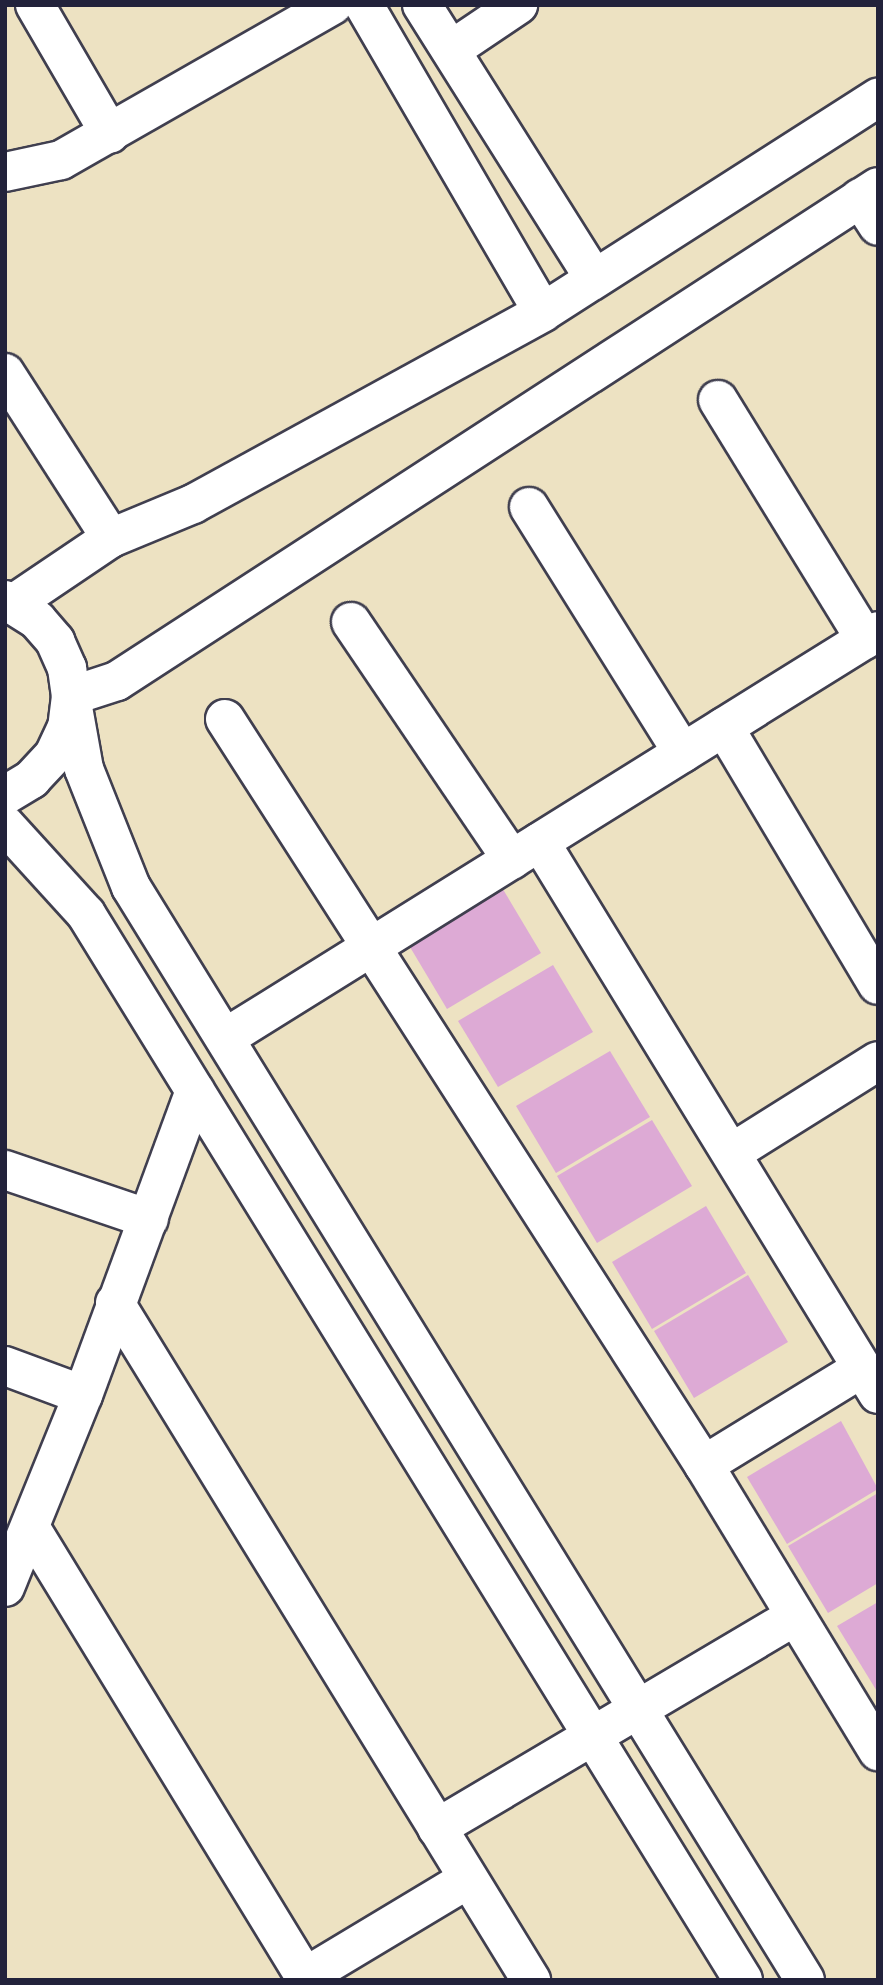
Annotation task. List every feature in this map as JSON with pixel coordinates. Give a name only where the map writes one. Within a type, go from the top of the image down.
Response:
[{"type":"street","points":[[35,5],[110,134]]},
{"type":"street","points":[[5,172],[61,160],[333,5]]},
{"type":"street","points":[[364,5],[543,312]]},
{"type":"street","points":[[422,5],[593,277]]},
{"type":"street","points":[[451,50],[517,5]]},
{"type":"street","points":[[805,1980],[125,875],[84,769],[67,668],[55,642],[37,620],[9,602],[110,538],[193,504],[543,312],[593,277],[878,98]]},
{"type":"street","points":[[71,696],[117,681],[872,204]]},
{"type":"street","points":[[5,373],[110,538]]},
{"type":"street","points":[[225,1038],[872,635],[718,400]]},
{"type":"street","points":[[529,508],[683,752]]},
{"type":"street","points":[[351,622],[526,851],[733,1152],[870,1381],[704,1465]]},
{"type":"street","points":[[5,795],[32,779],[54,755],[67,727],[71,696]]},
{"type":"street","points":[[225,719],[704,1465],[878,1751]]},
{"type":"street","points":[[724,727],[878,985]]},
{"type":"street","points":[[5,825],[86,914],[743,1980]]},
{"type":"street","points":[[733,1152],[878,1061]]},
{"type":"street","points":[[6,1581],[83,1395],[195,1091]]},
{"type":"street","points":[[5,1170],[149,1219]]},
{"type":"street","points":[[115,1303],[531,1980]]},
{"type":"street","points":[[5,1366],[83,1395]]},
{"type":"street","points":[[30,1527],[306,1978],[468,1879]]},
{"type":"street","points":[[438,1828],[795,1616]]},
{"type":"building","points":[[501,886],[541,953],[447,1009],[407,942]]},
{"type":"building","points":[[553,965],[593,1032],[498,1087],[458,1021]]},
{"type":"building","points":[[610,1051],[650,1117],[556,1173],[516,1106]]},
{"type":"building","points":[[652,1120],[692,1186],[597,1243],[557,1176]]},
{"type":"building","points":[[706,1206],[746,1273],[652,1329],[612,1262]]},
{"type":"building","points":[[748,1275],[788,1342],[694,1398],[654,1331]]},
{"type":"building","points":[[841,1421],[878,1489],[787,1544],[747,1477]]},
{"type":"building","points":[[878,1493],[878,1583],[828,1613],[788,1546]]},
{"type":"building","points":[[878,1602],[878,1693],[837,1626]]}]
